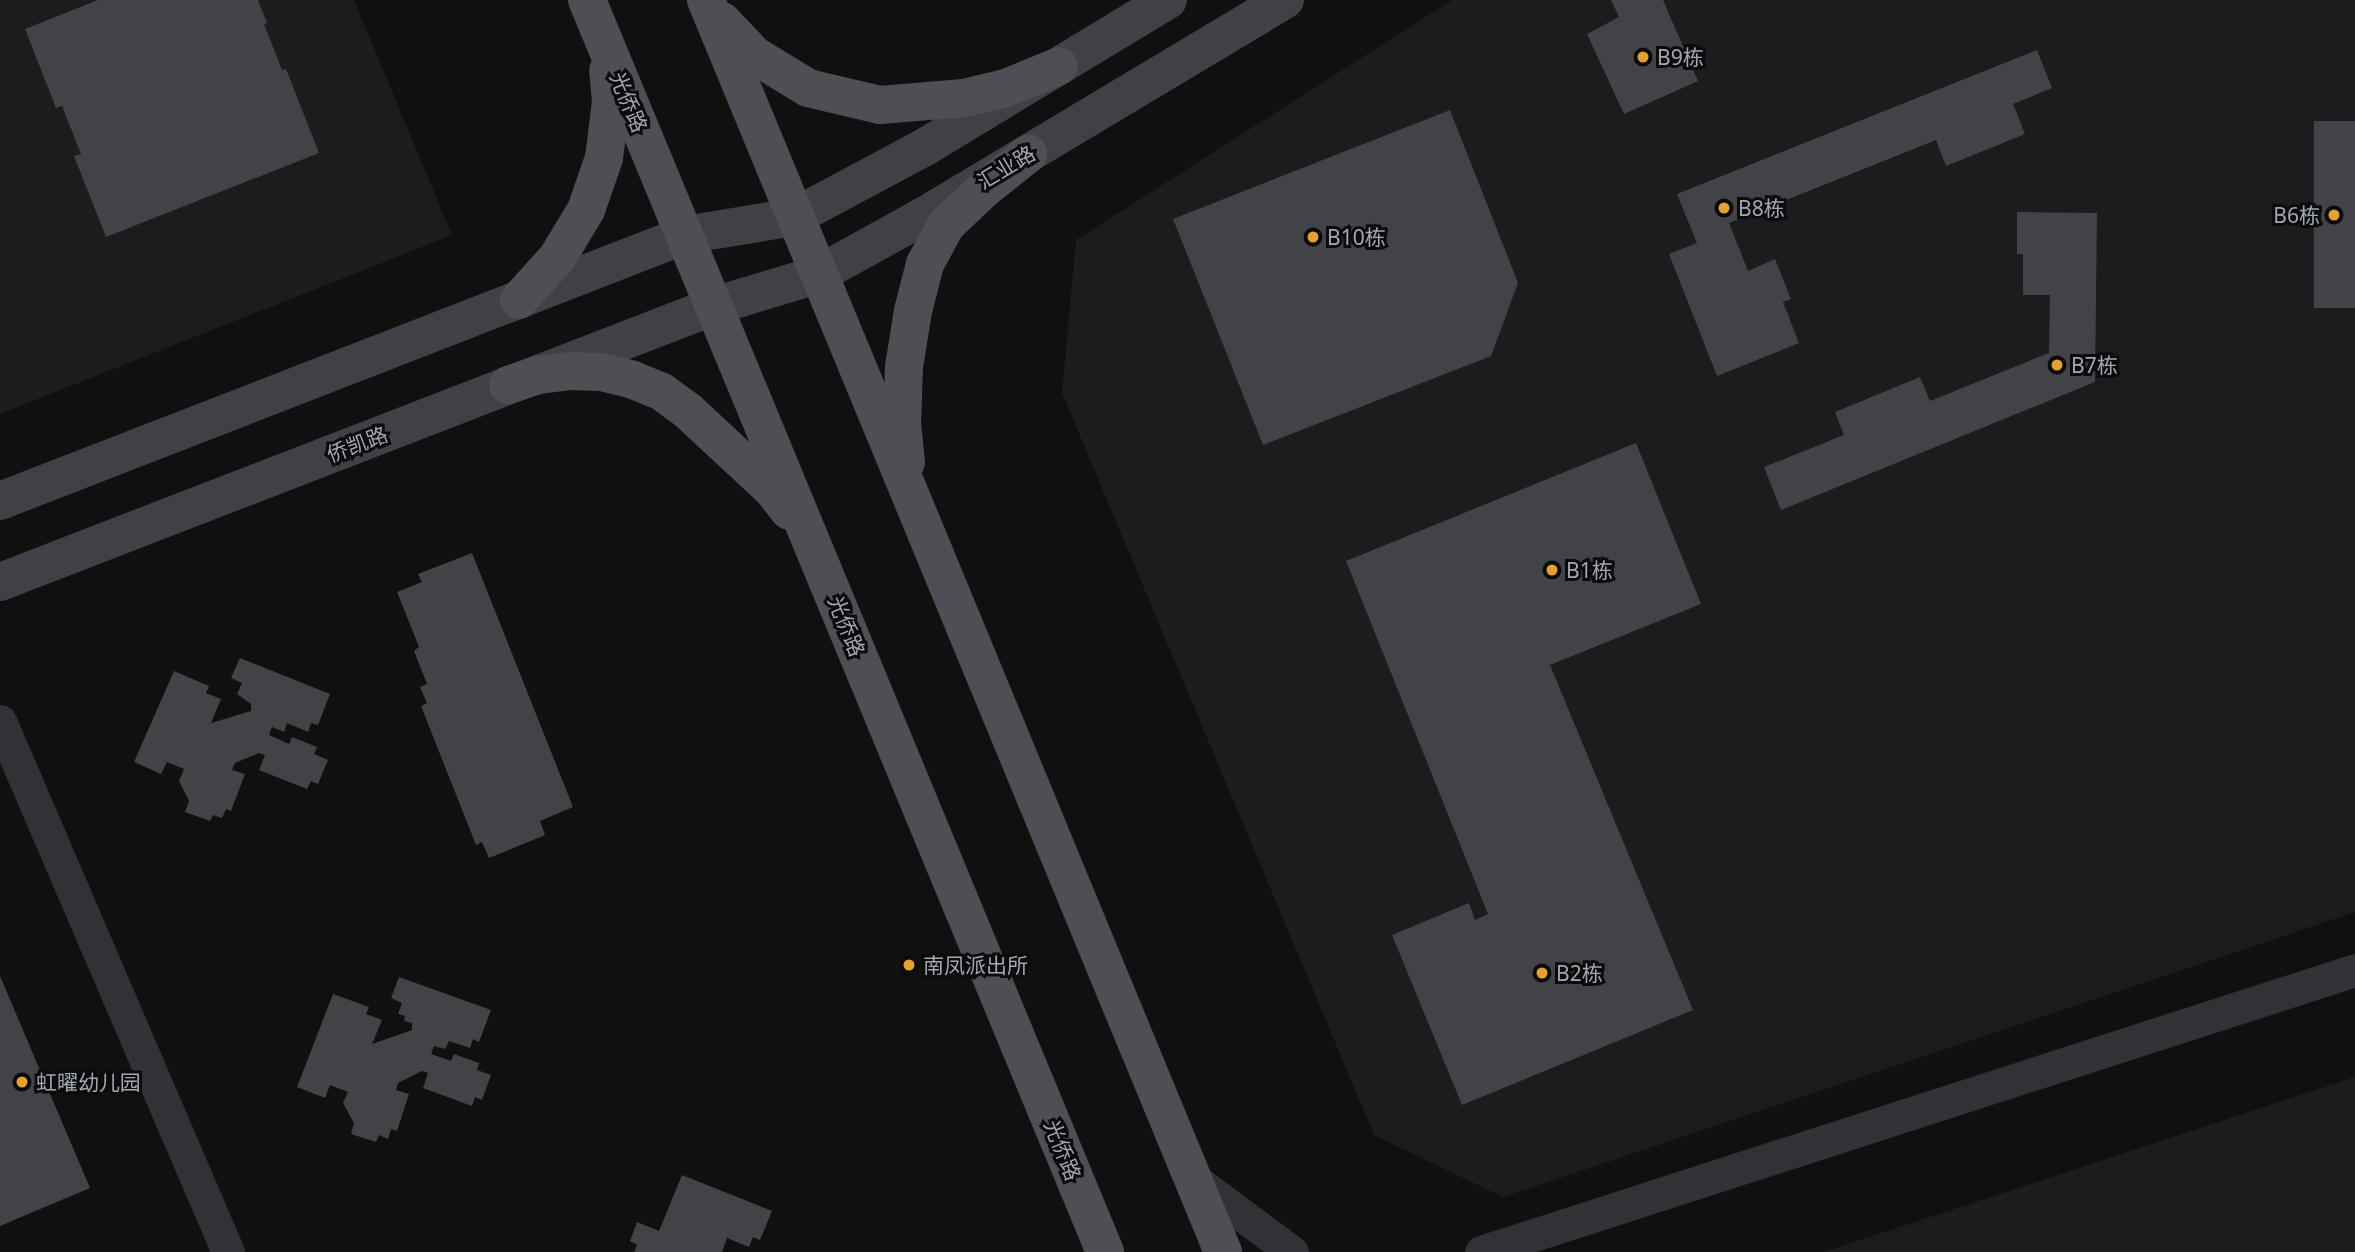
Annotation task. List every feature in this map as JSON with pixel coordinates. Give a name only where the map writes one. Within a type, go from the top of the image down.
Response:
[{"type":"main road","name":"光侨路","points":[[587,0],[815,548],[1101,1249]]},
{"type":"main road","points":[[706,1],[754,55],[808,88],[843,99],[880,105],[964,98],[1006,88],[1059,65]]},
{"type":"main road","points":[[706,1],[1223,1252]]},
{"type":"main road","points":[[519,300],[557,258],[586,211],[604,158],[611,102],[606,47]]},
{"type":"main road","points":[[911,502],[902,426],[904,367],[913,311],[925,264],[946,225],[983,190],[1028,154]]},
{"type":"main road","points":[[508,385],[539,375],[570,371],[623,377],[662,392],[688,411],[772,489],[815,548]]},
{"type":"street","points":[[0,501],[685,235],[794,217],[925,147],[1168,0]]},
{"type":"street","name":"汇业路","points":[[714,306],[817,275],[1028,154],[1285,0]]},
{"type":"street","name":"侨凯路","points":[[0,582],[714,306]]},
{"type":"street","points":[[0,721],[228,1252]]},
{"type":"street","points":[[1481,1252],[2355,970]]},
{"type":"street","points":[[1195,1180],[1292,1252]]},
{"type":"shaded area","points":[[0,0],[354,0],[452,235],[0,414]]},
{"type":"shaded area","points":[[1452,0],[2355,0],[2355,912],[1503,1197],[1374,1135],[1062,393],[1076,240]]},
{"type":"shaded area","points":[[2355,1077],[2355,1252],[1824,1252]]},
{"type":"building","points":[[98,0],[258,0],[267,23],[264,24],[282,70],[286,69],[319,153],[106,237],[74,156],[81,154],[62,106],[56,108],[25,29]]},
{"type":"building","name":"B9栋","points":[[1611,0],[1663,0],[1698,81],[1624,114],[1587,34],[1619,17]]},
{"type":"building","name":"B8栋","points":[[2037,50],[2052,88],[2013,104],[2025,134],[1946,166],[1936,140],[1729,223],[1748,271],[1775,259],[1791,299],[1783,302],[1799,343],[1717,376],[1669,254],[1697,243],[1677,194]]},
{"type":"building","points":[[1450,110],[1518,283],[1491,356],[1263,445],[1173,219]]},
{"type":"building","name":"B6栋","points":[[2314,121],[2355,121],[2355,308],[2314,308]]},
{"type":"building","name":"B7栋","points":[[2017,212],[2097,213],[2095,382],[1781,510],[1764,467],[1844,435],[1835,412],[1920,377],[1930,401],[2049,353],[2050,295],[2023,295],[2023,254],[2017,254]]},
{"type":"building","points":[[1636,443],[1701,604],[1550,665],[1693,1010],[1462,1105],[1392,935],[1469,903],[1475,920],[1488,914],[1346,561]]},
{"type":"building","points":[[472,553],[573,807],[540,821],[545,835],[489,858],[482,842],[476,845],[421,706],[427,703],[420,687],[427,684],[414,651],[419,647],[397,592],[422,582],[418,574]]},
{"type":"building","points":[[240,658],[330,694],[318,725],[311,723],[308,732],[287,723],[284,732],[272,727],[269,735],[289,744],[292,737],[317,747],[314,754],[328,760],[318,784],[311,781],[307,789],[259,770],[265,755],[259,753],[235,763],[232,770],[245,774],[231,811],[226,809],[222,818],[213,815],[210,821],[185,812],[189,801],[179,781],[184,769],[167,762],[161,774],[134,762],[174,671],[209,686],[206,693],[221,699],[211,723],[251,711],[251,704],[237,694],[242,683],[231,678]]},
{"type":"building","name":"虹曜幼儿园","points":[[0,976],[90,1188],[0,1226]]},
{"type":"building","points":[[399,977],[491,1010],[479,1042],[473,1039],[470,1048],[449,1041],[445,1049],[434,1046],[431,1054],[451,1061],[454,1054],[479,1063],[477,1070],[491,1075],[482,1100],[475,1097],[472,1106],[423,1088],[428,1073],[422,1071],[398,1083],[396,1090],[409,1094],[397,1131],[391,1129],[388,1139],[379,1135],[376,1142],[351,1134],[354,1123],[343,1103],[348,1092],[330,1085],[325,1098],[297,1087],[333,994],[369,1007],[366,1014],[382,1020],[372,1044],[412,1030],[412,1023],[404,1021],[405,1016],[398,1014],[402,1003],[391,998]]},
{"type":"building","points":[[682,1175],[772,1211],[760,1240],[753,1237],[749,1247],[727,1238],[722,1252],[634,1252],[637,1245],[630,1241],[637,1222],[659,1231]]},
{"type":"place","name":"B9栋","points":[[1643,57]]},
{"type":"place","name":"B8栋","points":[[1724,208]]},
{"type":"place","name":"B6栋","points":[[2334,215]]},
{"type":"place","name":"B10栋","points":[[1313,237]]},
{"type":"place","name":"B7栋","points":[[2057,365]]},
{"type":"place","name":"B1栋","points":[[1552,570]]},
{"type":"place","name":"南凤派出所","points":[[909,965]]},
{"type":"place","name":"B2栋","points":[[1542,973]]},
{"type":"place","name":"虹曜幼儿园","points":[[22,1082]]}]
